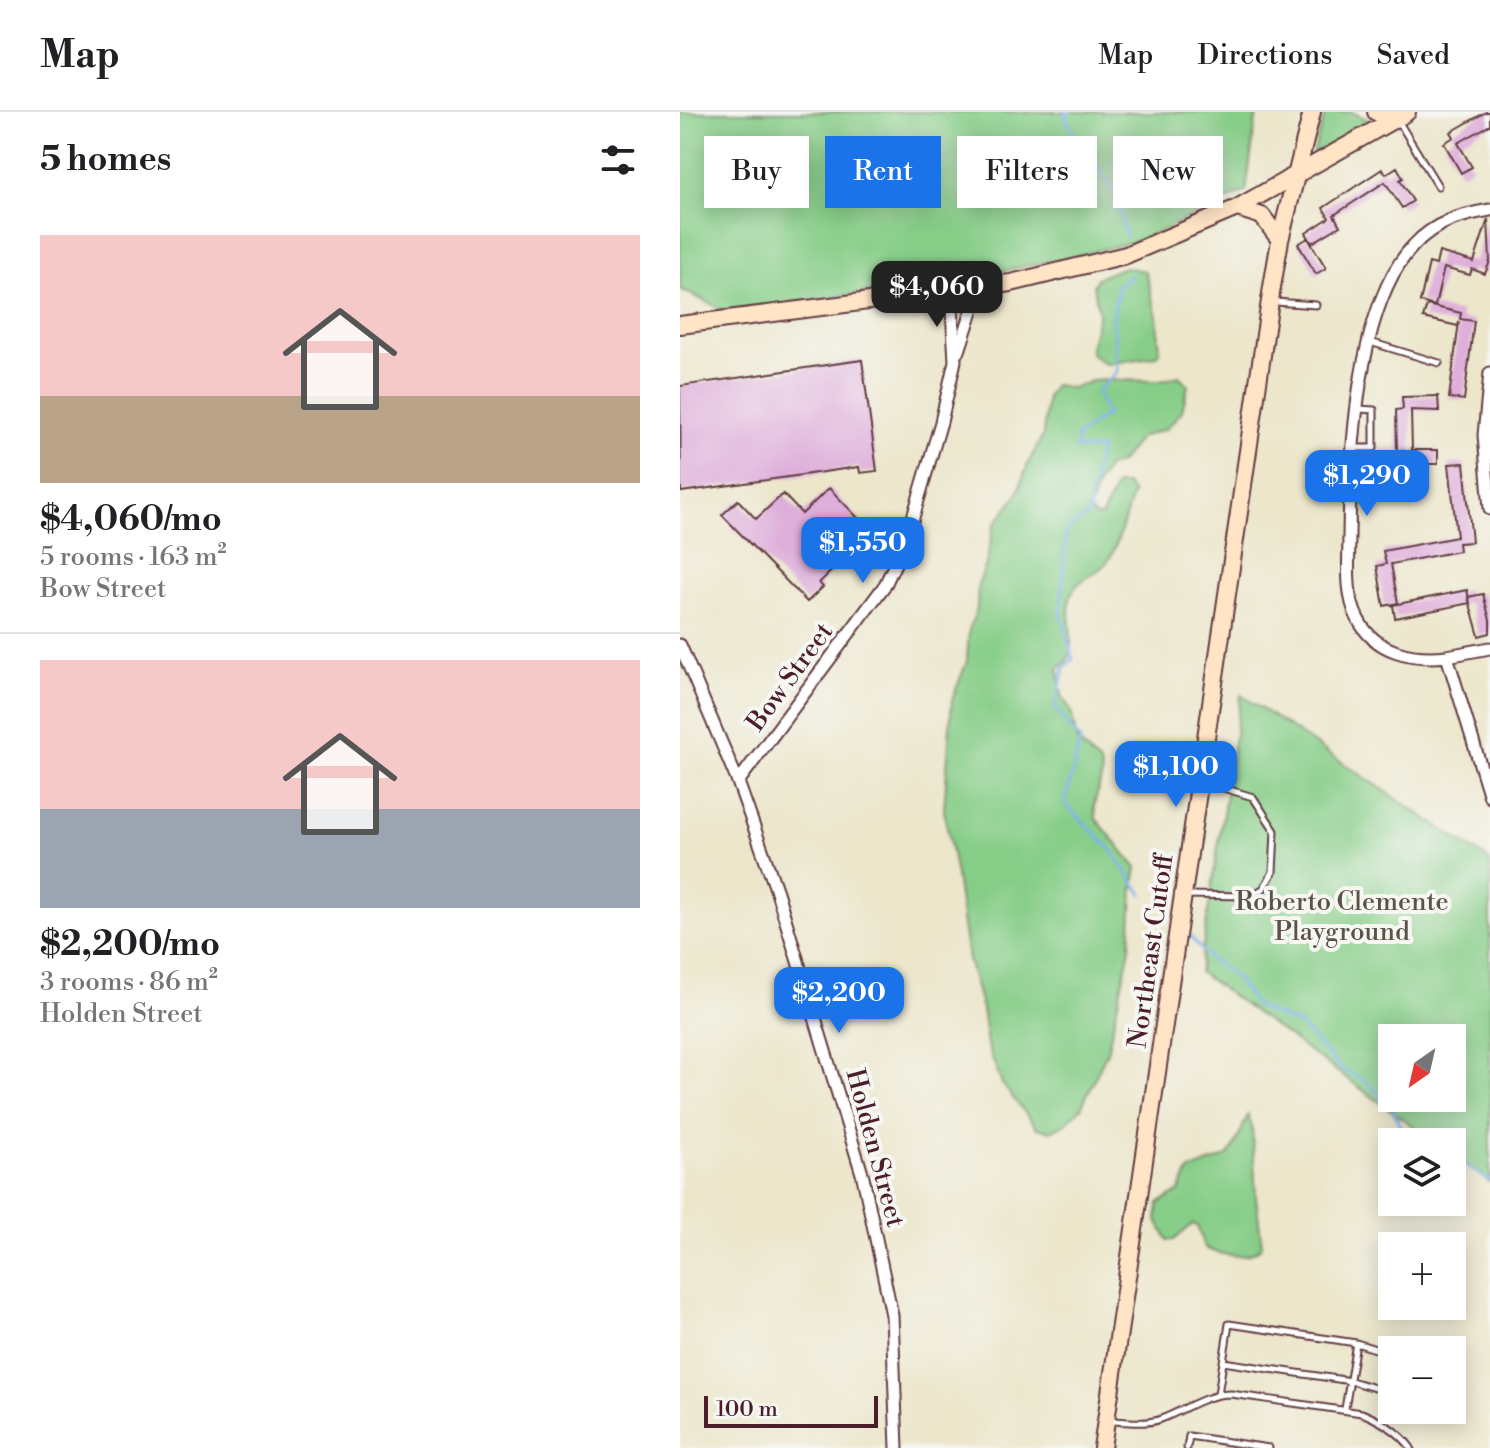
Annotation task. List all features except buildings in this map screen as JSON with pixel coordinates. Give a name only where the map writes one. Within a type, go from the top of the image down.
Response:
[{"type":"main road","name":"Northeast Cutoff","points":[[1102,1448],[1270,302],[1280,240],[1312,112]]},
{"type":"main road","points":[[1376,112],[1401,115]]},
{"type":"main road","points":[[680,325],[1011,283],[1126,255],[1237,208],[1401,115]]},
{"type":"main road","points":[[1237,208],[1262,216],[1280,240]]},
{"type":"street","points":[[1490,210],[1440,224],[1413,246],[1383,298],[1370,342],[1351,448],[1348,584],[1358,620],[1375,639],[1392,651],[1416,658],[1490,648]]},
{"type":"street","name":"Bow Street","points":[[738,782],[805,695],[891,574],[907,538],[941,422],[953,370],[973,308],[972,289]]},
{"type":"street","name":"Bow Street","points":[[951,292],[956,343],[953,370]]},
{"type":"street","points":[[1490,373],[1487,435],[1490,509]]},
{"type":"street","name":"Holden Street","points":[[680,645],[738,782],[777,892],[851,1133],[892,1315],[897,1448]]},
{"type":"street","points":[[1447,656],[1490,797]]},
{"type":"lane","points":[[1401,115],[1438,186]]},
{"type":"lane","points":[[1270,302],[1316,305]]},
{"type":"lane","points":[[1370,342],[1439,363]]},
{"type":"lane","points":[[1351,448],[1374,448],[1374,410],[1356,409]]},
{"type":"lane","points":[[1183,895],[1250,896],[1263,889],[1273,872],[1275,831],[1253,797],[1201,781]]},
{"type":"lane","points":[[1218,1394],[1229,1324],[1356,1343],[1378,1350]]},
{"type":"lane","points":[[1345,1409],[1356,1343]]},
{"type":"lane","points":[[1223,1362],[1351,1381],[1378,1389]]},
{"type":"lane","points":[[1106,1421],[1149,1422],[1218,1394],[1345,1409],[1380,1421],[1394,1430],[1411,1448]]},
{"type":"lane","points":[[1187,1448],[1189,1436],[1269,1448]]},
{"type":"green space","points":[[680,112],[1257,112],[1246,191],[1223,202],[1223,136],[1113,136],[1113,208],[1210,208],[1144,239],[974,277],[728,312],[680,289]]},
{"type":"green space","points":[[1326,112],[1352,112],[1371,121],[1313,154]]},
{"type":"green space","points":[[1124,267],[1145,271],[1157,317],[1160,352],[1156,356],[1107,364],[1092,355],[1090,348],[1099,313],[1093,286],[1097,278]]},
{"type":"green space","points":[[1179,376],[1188,385],[1182,411],[1166,429],[1140,437],[1120,463],[1108,467],[1098,482],[1089,511],[1096,517],[1102,516],[1116,485],[1126,485],[1133,493],[1111,557],[1103,567],[1078,584],[1071,595],[1071,646],[1065,663],[1058,668],[1062,696],[1071,711],[1077,741],[1100,764],[1102,775],[1094,805],[1096,819],[1137,868],[1130,948],[1107,1052],[1081,1108],[1066,1123],[1051,1131],[1037,1128],[1002,1084],[987,1045],[982,1009],[968,960],[944,810],[952,700],[967,661],[969,630],[977,608],[978,585],[994,525],[1016,497],[1043,435],[1047,396],[1054,385],[1073,388],[1095,380],[1161,381]]},
{"type":"green space","name":"Roberto Clemente Playground","points":[[1241,695],[1490,861],[1490,1182],[1466,1165],[1466,1128],[1416,1128],[1393,1112],[1466,1112],[1466,1024],[1378,1024],[1378,1101],[1199,972]]},
{"type":"green space","points":[[1248,1115],[1252,1127],[1262,1245],[1251,1254],[1235,1256],[1219,1253],[1205,1248],[1197,1226],[1193,1224],[1174,1240],[1168,1240],[1157,1220],[1159,1203],[1179,1192],[1189,1171],[1227,1156]]},
{"type":"waterway","points":[[1070,112],[1064,114],[1072,130],[1115,191],[1126,236]]},
{"type":"waterway","points":[[1132,275],[1118,285],[1113,317],[1117,372],[1097,392],[1107,414],[1077,436],[1076,449],[1100,449],[1090,497],[1090,514],[1066,530],[1061,612],[1073,659],[1064,668],[1055,708],[1080,740],[1065,804],[1110,848],[1142,894]]},
{"type":"waterway","points":[[1191,937],[1206,955],[1236,978],[1257,1007],[1300,1025],[1341,1069],[1364,1080],[1392,1107],[1403,1128]]},
{"type":"waterway","points":[[1466,1166],[1490,1180]]}]
